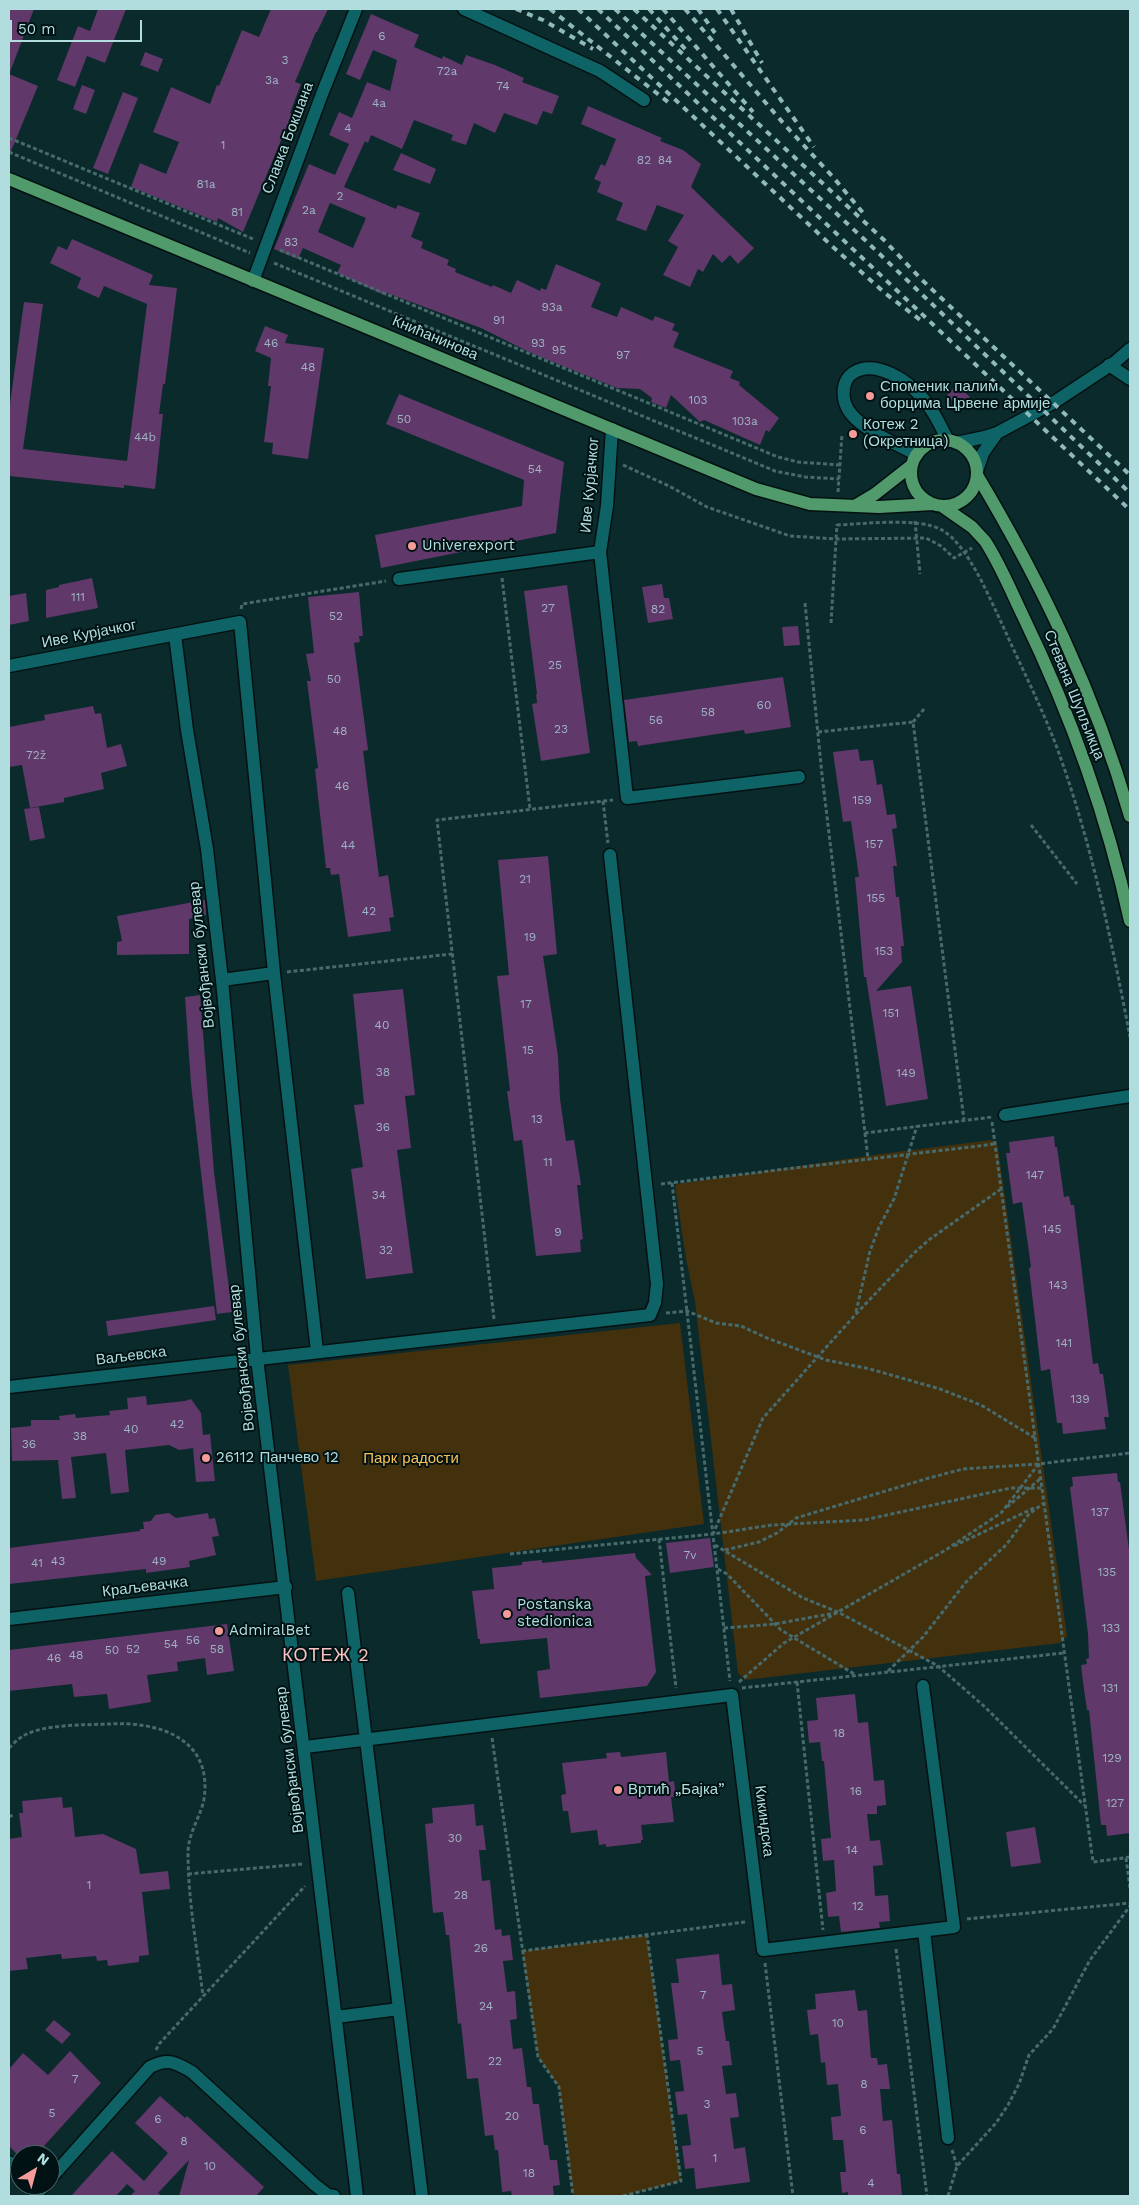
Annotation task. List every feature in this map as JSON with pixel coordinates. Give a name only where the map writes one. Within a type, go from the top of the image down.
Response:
[{"type":"main road","name":"Книћанинова","points":[[9,179],[756,489],[810,504],[855,506],[938,505]]},
{"type":"main road","points":[[855,506],[875,494],[915,460],[930,443],[952,442],[970,454],[977,473],[975,484],[966,498],[959,502],[938,505],[918,492],[911,474],[915,460]]},
{"type":"main road","name":"Стевана Шупљикца","points":[[977,473],[1042,591],[1081,674],[1108,742],[1130,816]]},
{"type":"main road","name":"Стевана Шупљикца","points":[[938,505],[972,527],[985,541],[1035,640],[1061,698],[1104,820],[1121,879],[1130,921]]},
{"type":"street","name":"Славка Бокшана","points":[[253,281],[322,94],[356,9]]},
{"type":"street","points":[[464,9],[600,71],[644,100]]},
{"type":"street","points":[[915,460],[852,416],[844,404],[842,395],[846,383],[852,375],[861,369],[878,370],[896,377],[913,388],[936,416],[952,442],[985,438],[997,433],[1053,403],[1130,349]]},
{"type":"street","points":[[1112,363],[1130,367]]},
{"type":"street","points":[[1112,363],[1130,379]]},
{"type":"street","name":"Иве Курјачког","points":[[400,579],[600,552],[606,506],[608,460],[612,429]]},
{"type":"street","points":[[977,473],[983,453],[997,433]]},
{"type":"street","points":[[600,552],[626,798],[799,777]]},
{"type":"street","points":[[240,622],[274,973],[317,1351]]},
{"type":"street","name":"Иве Курјачког","points":[[9,666],[240,622]]},
{"type":"street","name":"Војвођански булевар","points":[[175,635],[187,730],[207,849],[222,980],[257,1358],[286,1586],[357,2196]]},
{"type":"street","points":[[610,855],[657,1284],[656,1303],[650,1315]]},
{"type":"street","points":[[222,980],[274,973]]},
{"type":"street","points":[[1005,1115],[1130,1096]]},
{"type":"street","name":"Ваљевска","points":[[9,1387],[650,1315]]},
{"type":"street","name":"Краљевачка","points":[[9,1619],[286,1586]]},
{"type":"street","points":[[348,1593],[422,2196]]},
{"type":"street","points":[[763,1950],[954,1927],[923,1686]]},
{"type":"street","points":[[305,1747],[678,1702],[732,1692]]},
{"type":"street","name":"Кикиндска","points":[[732,1692],[763,1950]]},
{"type":"street","points":[[924,1931],[948,2138]]},
{"type":"street","points":[[336,2017],[399,2009]]},
{"type":"street","points":[[60,2168],[150,2067],[162,2060],[176,2063],[192,2072],[315,2185],[328,2195],[334,2196]]},
{"type":"path","points":[[9,138],[778,457],[798,462],[840,465]]},
{"type":"path","points":[[9,152],[774,471],[804,477],[839,479],[842,434]]},
{"type":"path","points":[[608,460],[653,478],[707,507],[768,530],[790,536],[836,539],[916,537],[934,542],[954,558],[985,541]]},
{"type":"path","points":[[913,506],[920,574]]},
{"type":"path","points":[[831,623],[837,525],[926,524],[943,530],[957,543],[997,613],[1061,759],[1101,892],[1130,1037]]},
{"type":"path","points":[[501,565],[530,809]]},
{"type":"path","points":[[240,622],[242,604],[400,579]]},
{"type":"path","points":[[805,603],[818,732],[868,1159]]},
{"type":"path","points":[[925,708],[914,722],[964,1120]]},
{"type":"path","points":[[818,732],[914,722]]},
{"type":"path","points":[[495,1332],[437,820],[626,798]]},
{"type":"path","points":[[603,801],[610,855]]},
{"type":"path","points":[[1031,825],[1077,884]]},
{"type":"path","points":[[274,973],[452,954]]},
{"type":"path","points":[[864,1134],[1005,1115]]},
{"type":"path","points":[[991,1117],[1092,1862],[1128,1857],[1130,1888]]},
{"type":"path","points":[[856,1314],[870,1251],[879,1227],[894,1199],[917,1126]]},
{"type":"path","points":[[646,1186],[995,1144]]},
{"type":"path","points":[[672,1183],[732,1692]]},
{"type":"path","points":[[713,1534],[763,1418],[856,1314],[930,1239],[1001,1189]]},
{"type":"path","points":[[650,1315],[687,1311],[716,1323],[741,1326],[767,1338],[819,1357],[940,1390],[981,1405],[1035,1438]]},
{"type":"path","points":[[725,1550],[759,1542],[777,1533],[796,1518],[955,1471],[1004,1465],[1038,1464],[1130,1453]]},
{"type":"path","points":[[1001,1512],[1038,1464]]},
{"type":"path","points":[[944,1551],[1001,1512],[1041,1479]]},
{"type":"path","points":[[510,1554],[659,1540],[788,1524],[864,1520],[1010,1488],[1042,1488]]},
{"type":"path","points":[[732,1692],[784,1643],[944,1551],[1044,1503]]},
{"type":"path","points":[[888,1672],[923,1637],[966,1582],[1006,1545],[1029,1514],[1044,1503]]},
{"type":"path","points":[[659,1540],[678,1702]]},
{"type":"path","points":[[714,1545],[803,1598],[838,1612],[938,1666],[985,1707],[1085,1806]]},
{"type":"path","points":[[717,1568],[726,1574],[775,1624],[856,1675]]},
{"type":"path","points":[[724,1628],[775,1624],[838,1612]]},
{"type":"path","points":[[732,1692],[856,1675],[1064,1653]]},
{"type":"path","points":[[797,1682],[824,1943]]},
{"type":"path","points":[[9,1748],[24,1735],[53,1727],[122,1723],[148,1726],[170,1732],[190,1747],[202,1762],[205,1783],[204,1802],[195,1820],[188,1848],[188,1874],[203,1996]]},
{"type":"path","points":[[490,1725],[538,2057],[559,2087],[573,2196]]},
{"type":"path","points":[[9,1817],[14,1816]]},
{"type":"path","points":[[188,1874],[319,1866]]},
{"type":"path","points":[[150,2067],[159,2044],[319,1866]]},
{"type":"path","points":[[953,1921],[1130,1904]]},
{"type":"path","points":[[948,2196],[957,2166],[1004,2111],[1019,2084],[1029,2055],[1053,2029],[1090,1960],[1130,1904]]},
{"type":"path","points":[[522,1951],[760,1920]]},
{"type":"path","points":[[895,1934],[927,2196]]},
{"type":"path","points":[[622,2196],[681,2180],[648,1935]]},
{"type":"path","points":[[763,1950],[793,2196]]},
{"type":"green space","points":[[991,1140],[996,1141],[998,1148],[1067,1636],[1060,1643],[745,1680],[738,1673],[695,1302],[686,1259],[675,1186],[677,1184],[881,1154]]},
{"type":"green space","name":"Парк радости","points":[[680,1323],[704,1524],[316,1581],[288,1365]]},
{"type":"green space","points":[[647,1935],[681,2181],[623,2196],[573,2196],[559,2087],[538,2057],[522,1951]]},
{"type":"building","points":[[9,9],[34,9],[10,72],[9,72]]},
{"type":"building","points":[[98,9],[126,9],[105,63],[87,56],[75,87],[57,80],[78,26],[90,31]]},
{"type":"building","points":[[271,9],[328,9],[295,82],[301,84],[290,113],[292,114],[243,232],[218,218],[217,222],[131,187],[140,163],[166,174],[179,142],[153,132],[171,87],[210,104],[242,30],[259,37]]},
{"type":"building","points":[[371,14],[419,35],[414,47],[442,59],[443,56],[462,65],[466,55],[495,65],[524,78],[522,82],[559,96],[552,114],[543,111],[537,125],[504,113],[495,133],[474,123],[466,145],[451,140],[453,135],[414,120],[402,149],[371,135],[368,143],[365,141],[344,187],[396,209],[398,205],[420,213],[411,237],[423,242],[421,248],[449,260],[447,265],[456,269],[455,272],[511,293],[517,280],[540,291],[541,288],[546,290],[556,264],[601,283],[591,307],[617,317],[621,307],[653,321],[655,316],[675,324],[672,330],[679,333],[673,347],[733,371],[730,378],[740,382],[739,385],[779,418],[769,432],[766,430],[760,445],[704,420],[700,422],[671,395],[666,408],[651,402],[652,398],[640,389],[617,388],[531,353],[481,328],[387,293],[386,296],[337,273],[341,265],[303,248],[298,259],[274,249],[309,164],[335,175],[349,144],[329,135],[339,112],[352,118],[367,82],[390,91],[397,60],[373,50],[360,80],[346,74]],"holes":[[[330,203],[366,218],[353,248],[318,232]]]},
{"type":"building","points":[[145,52],[163,59],[158,72],[140,65]]},
{"type":"building","points":[[9,74],[38,86],[9,156]]},
{"type":"building","points":[[82,85],[95,90],[86,114],[73,109]]},
{"type":"building","points":[[123,92],[138,98],[108,174],[93,168]]},
{"type":"building","points":[[588,106],[662,138],[660,141],[683,150],[701,164],[691,187],[754,248],[738,264],[730,255],[722,263],[713,254],[703,272],[698,269],[690,287],[663,275],[678,247],[668,241],[684,215],[657,205],[646,231],[616,220],[623,203],[597,192],[601,182],[594,179],[601,164],[605,166],[616,139],[581,124]]},
{"type":"building","points":[[401,153],[436,169],[430,184],[393,170]]},
{"type":"building","points":[[72,239],[153,275],[149,285],[177,288],[165,384],[163,384],[159,414],[163,414],[155,489],[124,485],[124,488],[9,476],[9,411],[24,302],[43,304],[23,449],[127,461],[147,304],[104,286],[99,298],[77,288],[81,278],[50,263],[58,246],[67,250]]},
{"type":"building","points":[[265,326],[288,335],[285,343],[324,348],[308,459],[272,454],[273,443],[264,442],[271,386],[268,386],[271,358],[255,351]]},
{"type":"building","points":[[957,385],[970,397],[960,408],[947,395]]},
{"type":"building","points":[[399,394],[564,462],[556,533],[381,568],[375,535],[522,506],[524,480],[386,424]]},
{"type":"building","points":[[92,578],[98,608],[46,618],[46,590],[59,587],[59,585]]},
{"type":"building","points":[[662,584],[664,598],[669,598],[673,619],[648,623],[642,587]]},
{"type":"building","points":[[567,585],[590,753],[541,761],[532,704],[537,703],[537,694],[524,591]]},
{"type":"building","points":[[359,592],[363,636],[359,636],[360,642],[354,643],[368,750],[363,751],[379,877],[388,875],[394,917],[389,918],[391,931],[348,937],[339,874],[331,875],[330,868],[326,868],[315,769],[318,768],[307,681],[311,681],[306,654],[314,653],[308,597]]},
{"type":"building","points":[[26,593],[29,621],[9,625],[9,596]]},
{"type":"building","points":[[798,626],[800,645],[784,646],[782,627]]},
{"type":"building","points":[[783,677],[791,727],[745,734],[744,730],[638,746],[637,741],[629,742],[624,700]]},
{"type":"building","points":[[93,706],[95,714],[101,713],[107,748],[121,744],[127,766],[101,773],[104,789],[64,798],[64,802],[30,808],[22,765],[9,767],[9,727],[45,720],[44,715]]},
{"type":"building","points":[[858,749],[860,761],[873,760],[877,785],[882,784],[887,815],[895,814],[897,828],[892,829],[897,866],[893,866],[896,897],[899,897],[904,946],[901,946],[902,962],[876,991],[911,986],[928,1099],[886,1106],[866,977],[864,977],[855,877],[859,877],[851,821],[843,822],[833,752]]},
{"type":"building","points":[[39,807],[45,838],[30,841],[24,809]]},
{"type":"building","points":[[548,856],[557,954],[543,956],[558,1056],[560,1099],[566,1141],[574,1140],[581,1185],[577,1185],[583,1239],[580,1240],[581,1252],[536,1256],[522,1140],[514,1141],[507,1091],[510,1091],[497,976],[509,975],[498,860]]},
{"type":"building","points":[[205,900],[206,915],[189,919],[189,954],[117,955],[117,942],[122,941],[117,916]]},
{"type":"building","points":[[403,989],[415,1095],[405,1096],[411,1148],[397,1150],[413,1273],[366,1279],[351,1169],[363,1167],[354,1105],[364,1104],[353,994]]},
{"type":"building","points":[[200,995],[214,1172],[232,1312],[217,1314],[191,1084],[185,997]]},
{"type":"building","points":[[1054,1136],[1064,1197],[1069,1196],[1071,1205],[1074,1205],[1093,1364],[1098,1363],[1100,1374],[1103,1374],[1109,1417],[1104,1417],[1106,1429],[1063,1434],[1062,1423],[1057,1423],[1050,1369],[1041,1371],[1029,1268],[1031,1267],[1022,1202],[1013,1204],[1006,1153],[1010,1153],[1009,1142]]},
{"type":"building","points":[[214,1306],[216,1320],[108,1336],[106,1321]]},
{"type":"building","points":[[146,1396],[147,1405],[191,1399],[201,1413],[203,1435],[210,1434],[215,1481],[196,1482],[193,1448],[179,1450],[169,1445],[125,1450],[129,1492],[111,1494],[106,1453],[71,1457],[76,1498],[62,1499],[58,1460],[12,1461],[11,1428],[31,1426],[31,1420],[60,1420],[59,1416],[75,1414],[76,1418],[110,1415],[109,1411],[128,1409],[127,1398]]},
{"type":"building","points":[[1117,1473],[1118,1482],[1120,1482],[1130,1557],[1130,1833],[1107,1836],[1106,1825],[1101,1825],[1089,1710],[1087,1710],[1081,1665],[1087,1664],[1086,1659],[1089,1658],[1088,1634],[1070,1487],[1073,1486],[1072,1477]]},
{"type":"building","points":[[169,1513],[176,1518],[208,1513],[209,1519],[215,1518],[219,1536],[212,1537],[216,1555],[189,1561],[190,1567],[146,1573],[146,1569],[9,1584],[9,1548],[140,1531],[140,1529],[144,1529],[143,1522],[151,1521],[155,1515]]},
{"type":"building","points":[[710,1538],[714,1567],[670,1573],[666,1543]]},
{"type":"building","points":[[635,1553],[636,1558],[652,1575],[645,1576],[656,1672],[647,1686],[540,1698],[537,1671],[550,1669],[547,1638],[480,1644],[472,1591],[494,1589],[492,1568],[522,1565],[522,1562],[542,1560],[542,1563]]},
{"type":"building","points":[[227,1624],[234,1671],[207,1675],[205,1658],[177,1662],[178,1671],[147,1675],[151,1702],[109,1709],[107,1694],[74,1697],[72,1684],[9,1691],[9,1650]]},
{"type":"building","points":[[855,1694],[858,1723],[868,1722],[874,1781],[884,1780],[886,1805],[877,1806],[877,1814],[867,1814],[870,1841],[880,1840],[883,1865],[873,1866],[875,1896],[888,1895],[890,1921],[879,1922],[880,1928],[841,1932],[839,1916],[828,1917],[826,1893],[836,1891],[834,1860],[823,1861],[821,1839],[831,1838],[824,1761],[822,1761],[820,1742],[809,1743],[807,1721],[818,1720],[816,1698]]},
{"type":"building","points":[[620,1752],[621,1757],[666,1752],[669,1782],[674,1781],[676,1797],[671,1797],[674,1822],[641,1825],[643,1840],[641,1840],[641,1843],[606,1847],[606,1844],[599,1845],[597,1830],[571,1833],[568,1811],[563,1811],[561,1795],[566,1794],[562,1763],[607,1758],[606,1753]]},
{"type":"building","points":[[62,1797],[63,1808],[72,1807],[75,1837],[103,1834],[136,1849],[140,1874],[168,1871],[170,1889],[142,1892],[149,1955],[139,1956],[139,1962],[108,1966],[107,1960],[97,1961],[96,1956],[62,1959],[61,1954],[26,1958],[28,1969],[9,1971],[9,1839],[22,1837],[19,1813],[23,1813],[22,1801]]},
{"type":"building","points":[[474,1804],[476,1826],[483,1825],[486,1850],[479,1850],[482,1881],[490,1880],[495,1930],[501,1929],[502,1936],[510,1935],[513,1960],[503,1961],[507,1992],[515,1991],[517,2019],[510,2020],[513,2049],[522,2048],[527,2087],[531,2087],[533,2104],[539,2104],[544,2145],[548,2145],[550,2160],[557,2160],[560,2185],[553,2186],[554,2196],[512,2196],[511,2191],[502,2192],[498,2150],[495,2150],[493,2135],[485,2136],[478,2078],[467,2079],[461,2023],[458,2024],[449,1935],[446,1935],[443,1912],[433,1913],[425,1824],[433,1823],[432,1808]]},
{"type":"building","points":[[1035,1827],[1041,1863],[1011,1867],[1006,1832]]},
{"type":"building","points":[[719,1954],[722,1985],[732,1984],[735,2010],[722,2012],[726,2041],[729,2041],[732,2065],[722,2066],[726,2094],[736,2093],[739,2117],[730,2118],[734,2149],[745,2147],[750,2182],[696,2189],[694,2168],[685,2169],[682,2146],[691,2145],[687,2114],[678,2115],[675,2092],[684,2091],[680,2060],[670,2061],[668,2040],[678,2039],[671,1983],[679,1983],[676,1959]]},
{"type":"building","points":[[855,1990],[858,2011],[867,2010],[871,2058],[877,2058],[878,2065],[887,2064],[890,2089],[880,2089],[883,2121],[892,2120],[897,2174],[900,2174],[902,2196],[848,2196],[848,2192],[842,2193],[840,2172],[846,2172],[843,2140],[833,2140],[831,2117],[841,2116],[838,2084],[827,2085],[825,2062],[821,2063],[818,2034],[810,2035],[807,2010],[816,2009],[815,1994]]},
{"type":"building","points":[[54,2020],[71,2034],[62,2044],[45,2030]]},
{"type":"building","points":[[70,2051],[101,2083],[45,2145],[10,2145],[10,2147],[9,2069],[23,2053],[48,2075]]},
{"type":"building","points":[[160,2096],[185,2118],[187,2116],[264,2187],[256,2196],[179,2196],[189,2160],[158,2193],[162,2196],[130,2196],[135,2191],[127,2184],[116,2196],[71,2196],[112,2151],[144,2181],[168,2153],[135,2123]]},
{"type":"railway","points":[[516,9],[543,20],[593,49]]},
{"type":"railway","points":[[550,9],[668,102]]},
{"type":"railway","points":[[578,9],[833,247],[886,294],[923,322]]},
{"type":"railway","points":[[598,9],[1130,510]]},
{"type":"railway","points":[[615,9],[865,240],[1130,493]]},
{"type":"railway","points":[[634,9],[884,240],[922,280],[1130,475]]},
{"type":"railway","points":[[649,9],[686,50]]},
{"type":"railway","points":[[663,9],[753,112]]},
{"type":"railway","points":[[685,9],[864,214]]},
{"type":"railway","points":[[698,9],[715,33]]},
{"type":"railway","points":[[717,9],[814,147]]},
{"type":"railway","points":[[731,9],[762,63]]},
{"type":"place","name":"Споменик палим борцима Црвене армије","points":[[870,396]]},
{"type":"place","name":"Котеж 2 (Окретница)","points":[[853,434]]},
{"type":"place","name":"Univerexport","points":[[412,546]]},
{"type":"place","name":"26112 Панчево 12","points":[[206,1458]]},
{"type":"place","name":"Postanska stedionica","points":[[507,1614]]},
{"type":"place","name":"AdmiralBet","points":[[219,1631]]},
{"type":"place","name":"Вртић „Бајка”","points":[[618,1790]]},
{"type":"district","name":"КОТЕЖ 2","points":[[326,1656]]}]
